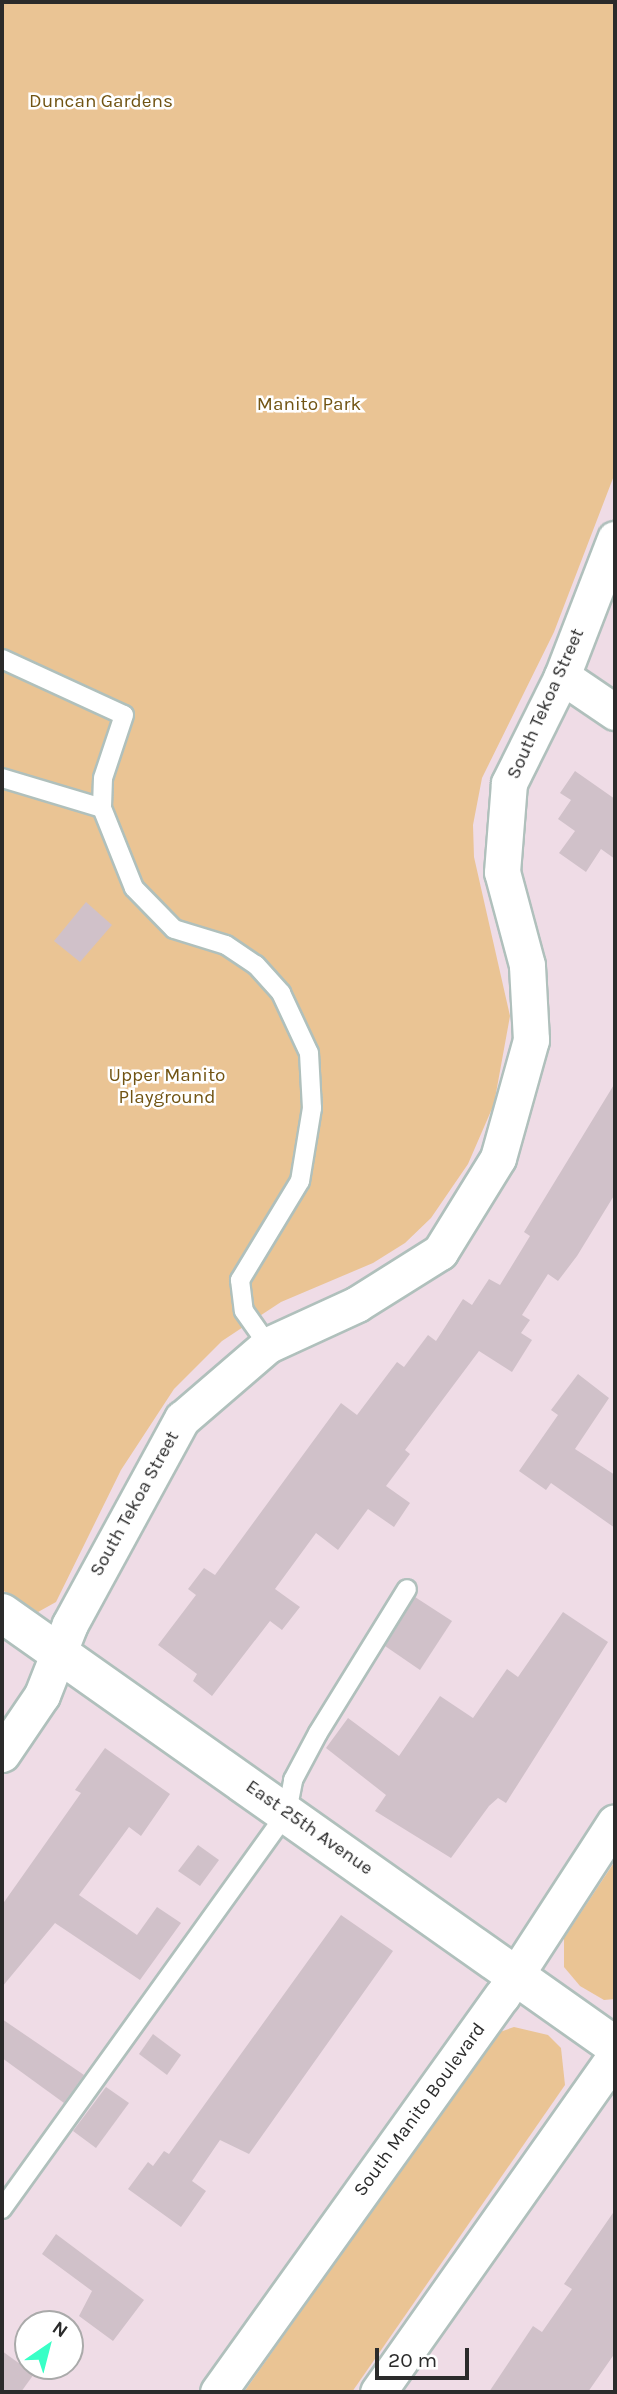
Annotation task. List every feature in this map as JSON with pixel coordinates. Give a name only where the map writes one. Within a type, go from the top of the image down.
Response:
[{"type":"street","name":"South Tekoa Street","points":[[2,1754],[42,1695],[82,1600],[182,1419],[268,1345],[357,1304],[440,1252],[498,1158],[531,1040],[527,965],[502,872],[509,783],[562,676],[615,539]]},
{"type":"street","points":[[562,676],[615,712]]},
{"type":"street","name":"East 25th Avenue","points":[[2,1613],[517,1974],[615,2046]]},
{"type":"street","name":"South Manito Boulevard","points":[[218,2392],[517,1974],[615,1822]]},
{"type":"street","points":[[378,2392],[615,2056]]},
{"type":"lane","points":[[2,659],[124,715],[103,778],[102,808],[134,888],[150,909],[174,929],[226,945],[256,965],[281,993],[309,1053],[312,1108],[299,1181],[240,1280],[244,1311],[268,1345]]},
{"type":"lane","points":[[2,778],[102,808]]},
{"type":"lane","points":[[2,2208],[287,1812],[293,1780],[318,1733],[407,1590]]},
{"type":"green space","name":"Manito Park","points":[[2,2],[615,2],[615,473],[554,632],[482,778],[473,825],[474,857],[510,1016],[494,1104],[468,1164],[431,1218],[405,1243],[373,1263],[281,1302],[222,1341],[174,1389],[121,1470],[56,1602],[38,1612],[2,1590]]},
{"type":"green space","points":[[615,1861],[615,1999],[604,2000],[580,1986],[564,1967],[564,1938]]},
{"type":"green space","points":[[514,2027],[548,2035],[561,2048],[565,2085],[352,2392],[244,2392],[497,2033]]},
{"type":"building","points":[[575,771],[615,799],[615,859],[601,849],[586,872],[559,853],[575,831],[558,819],[571,800],[560,793]]},
{"type":"building","points":[[86,902],[112,925],[80,962],[54,941]]},
{"type":"building","points":[[615,1083],[615,1194],[577,1256],[558,1281],[548,1274],[522,1315],[530,1320],[521,1333],[532,1340],[512,1372],[479,1351],[405,1450],[410,1454],[386,1486],[410,1503],[394,1527],[368,1509],[338,1550],[316,1533],[275,1589],[300,1607],[282,1630],[270,1621],[212,1696],[193,1681],[197,1674],[158,1645],[196,1595],[188,1589],[204,1568],[215,1575],[341,1403],[357,1415],[397,1362],[404,1367],[428,1335],[436,1341],[463,1299],[472,1305],[489,1279],[500,1285],[530,1236],[524,1232]]},
{"type":"building","points":[[578,1374],[609,1398],[575,1449],[615,1475],[615,1528],[551,1483],[546,1490],[519,1471],[558,1415],[551,1410]]},
{"type":"building","points":[[415,1597],[452,1621],[420,1670],[385,1646]]},
{"type":"building","points":[[563,1612],[608,1642],[506,1803],[498,1798],[489,1806],[451,1858],[375,1811],[386,1795],[326,1748],[348,1718],[399,1756],[440,1696],[473,1718],[507,1669],[518,1677]]},
{"type":"building","points":[[105,1748],[170,1794],[141,1836],[129,1827],[79,1895],[137,1935],[157,1907],[181,1923],[140,1980],[55,1923],[2,1987],[2,1905],[81,1793],[75,1790]]},
{"type":"building","points":[[198,1845],[219,1860],[200,1886],[178,1871]]},
{"type":"building","points":[[341,1915],[393,1951],[249,2154],[220,2140],[192,2181],[206,2191],[181,2227],[128,2189],[148,2162],[153,2166],[164,2151],[169,2154]]},
{"type":"building","points":[[2,2019],[84,2075],[64,2103],[2,2058]]},
{"type":"building","points":[[153,2034],[181,2055],[167,2075],[139,2054]]},
{"type":"building","points":[[106,2087],[129,2103],[96,2148],[73,2131]]},
{"type":"building","points":[[615,2210],[615,2353],[588,2392],[489,2392],[533,2326],[542,2332],[572,2289],[564,2284]]},
{"type":"building","points":[[56,2234],[144,2300],[113,2341],[84,2320],[82,2310],[92,2291],[42,2254]]},
{"type":"building","points":[[2,2351],[14,2360],[14,2380],[30,2380],[21,2392],[2,2392]]},
{"type":"park label","name":"Duncan Gardens","points":[[101,102]]},
{"type":"park label","name":"Upper Manito Playground","points":[[167,1087]]}]
